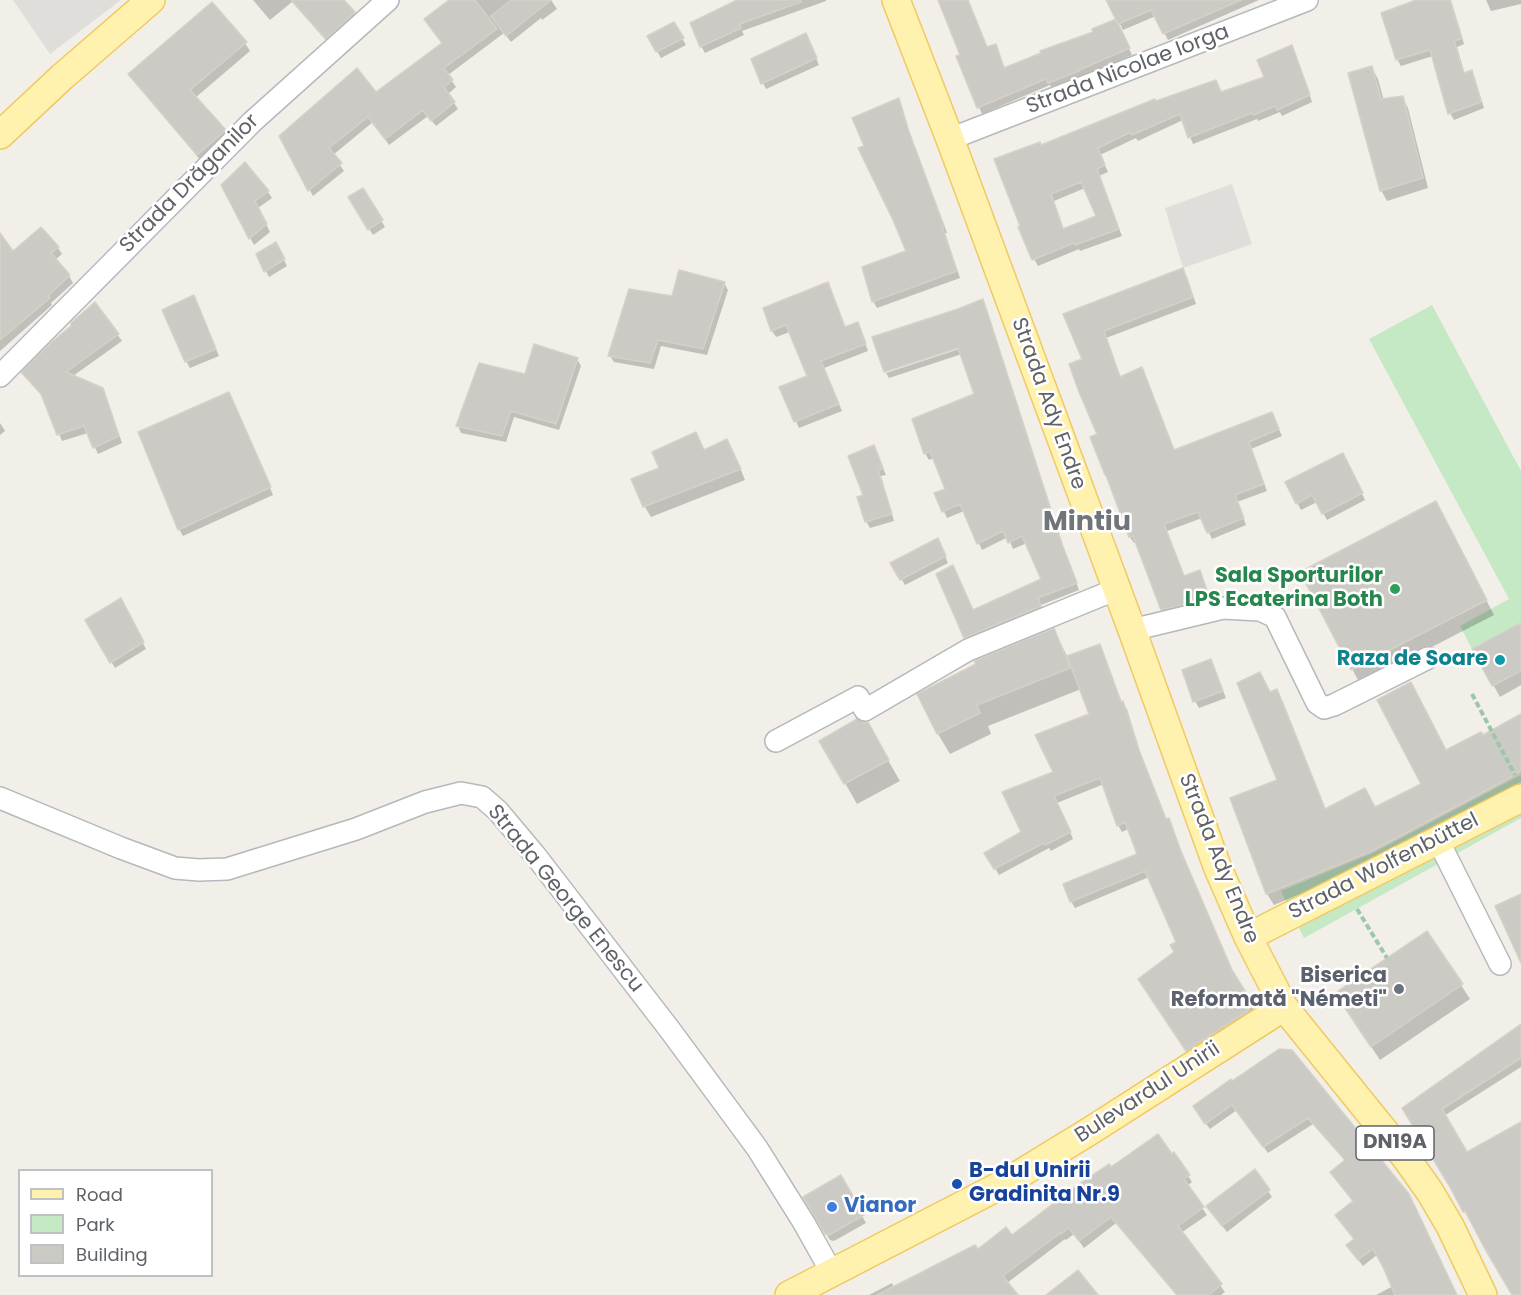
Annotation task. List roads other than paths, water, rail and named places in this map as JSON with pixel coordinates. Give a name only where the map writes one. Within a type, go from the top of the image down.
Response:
[{"type":"main road","points":[[0,135],[62,77],[151,0]]},
{"type":"main road","name":"Strada Ady Endre","points":[[896,0],[1117,589],[1217,866],[1248,937],[1284,1007]]},
{"type":"main road","name":"Strada Wolfenbüttel","points":[[1248,937],[1438,840],[1518,788]]},
{"type":"main road","name":"Bulevardul Unirii","points":[[789,1295],[1005,1183],[1284,1007]]},
{"type":"main road","name":"DN19A","points":[[1284,1007],[1406,1158],[1430,1192],[1450,1226],[1483,1295]]},
{"type":"street","name":"Strada Drăganilor","points":[[0,376],[252,122],[388,0]]},
{"type":"street","name":"Strada Nicolae Iorga","points":[[950,139],[1307,0]]},
{"type":"street","points":[[776,741],[858,696],[865,710],[968,650],[1117,589]]},
{"type":"street","points":[[1132,630],[1223,608],[1260,610],[1275,617],[1317,703],[1324,708],[1428,658]]},
{"type":"street","name":"Strada George Enescu","points":[[0,798],[176,868],[199,870],[227,868],[356,829],[425,802],[461,793],[482,797],[498,810],[535,855],[710,1084],[757,1148],[832,1273]]},
{"type":"street","points":[[1438,840],[1500,964]]},
{"type":"place","name":"Sala Sporturilor LPS Ecaterina Both","points":[[1395,589]]},
{"type":"place","name":"Raza de Soare","points":[[1500,660]]},
{"type":"place","name":"Biserica Reformată \"Németi\"","points":[[1399,989]]},
{"type":"place","name":"B-dul Unirii Gradinita Nr.9","points":[[957,1184]]},
{"type":"place","name":"Vianor","points":[[832,1207]]},
{"type":"district","name":"Mintiu","points":[[1087,523]]}]
